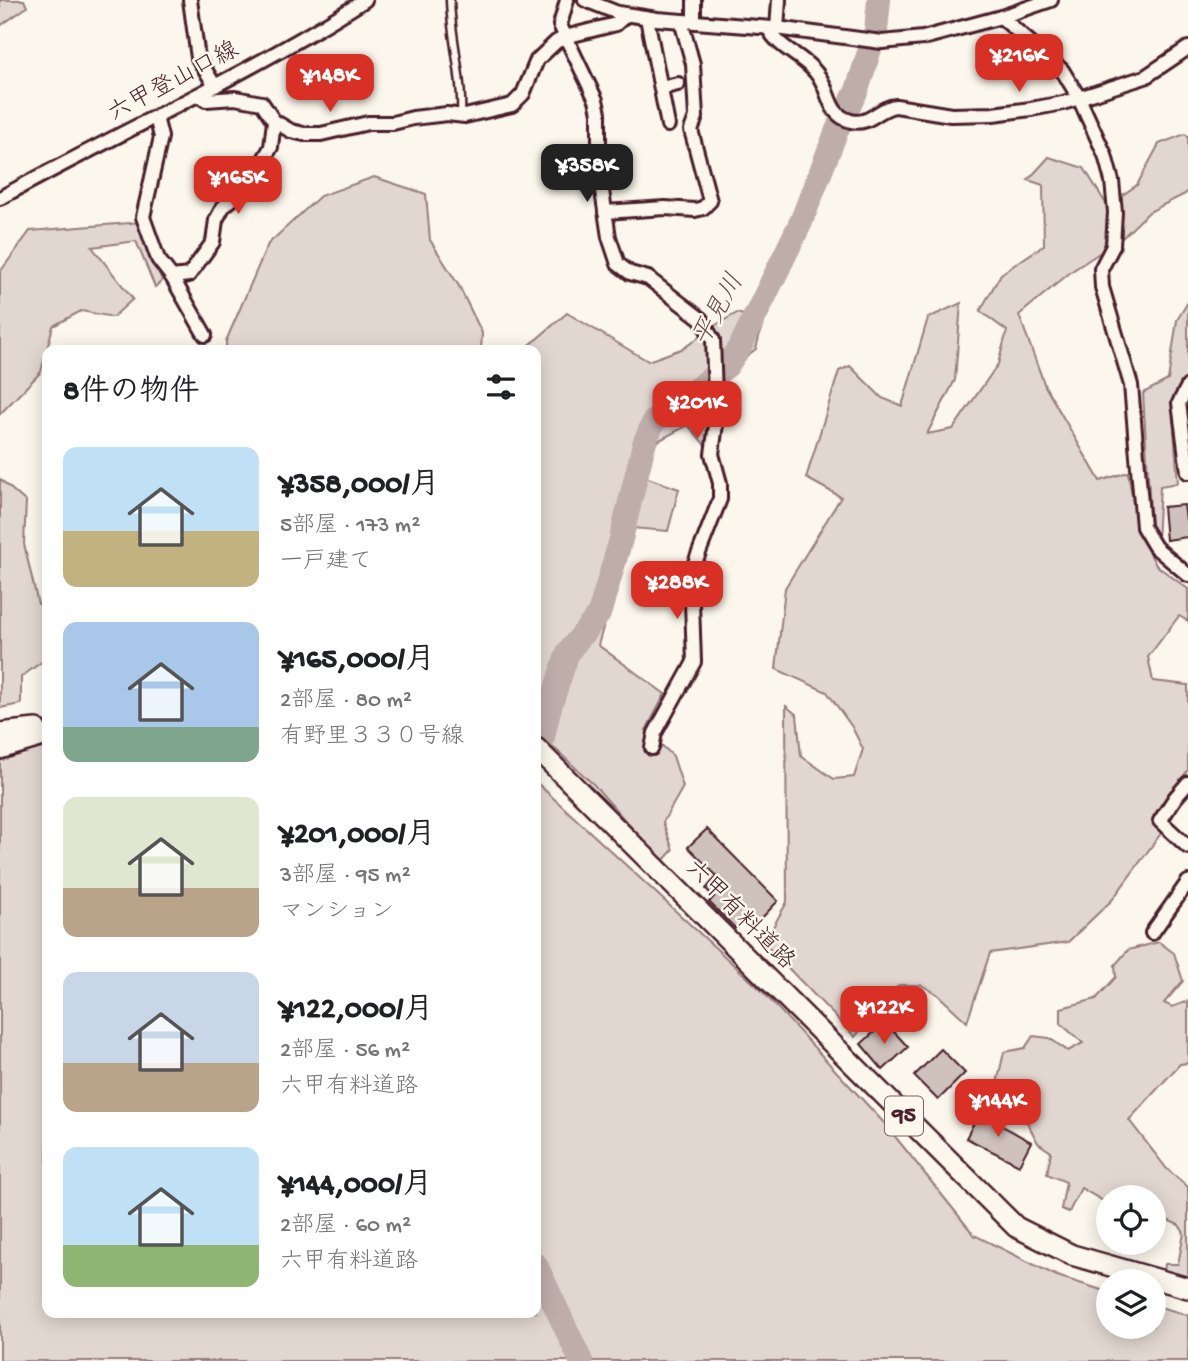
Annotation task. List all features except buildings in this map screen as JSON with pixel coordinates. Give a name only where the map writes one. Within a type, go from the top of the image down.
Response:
[{"type":"main road","points":[[0,733],[42,729]]},
{"type":"main road","points":[[0,748],[42,736]]},
{"type":"main road","name":"六甲有料道路","points":[[541,753],[1016,1227],[1072,1255],[1188,1288]]},
{"type":"street","points":[[190,0],[198,58],[215,86]]},
{"type":"street","name":"六甲登山口線","points":[[0,198],[215,86],[330,23],[365,0]]},
{"type":"street","points":[[567,0],[560,25],[596,100],[608,237],[618,264],[630,274],[648,278],[701,319],[713,340],[716,425],[712,454],[720,483],[720,499],[691,573],[694,662],[655,733],[652,748]]},
{"type":"street","points":[[585,0],[626,15],[646,18],[773,29],[866,41],[923,38],[1001,18],[1051,0]]},
{"type":"street","points":[[605,212],[664,208],[695,211],[710,201],[691,130],[696,117],[687,21],[694,0]]},
{"type":"street","points":[[779,0],[773,37],[804,59],[821,79],[828,101],[845,118],[863,121],[875,117],[888,107],[951,114],[993,114],[1053,105],[1145,78],[1188,48]]},
{"type":"street","points":[[198,95],[206,100],[235,98],[262,103],[274,121],[291,131],[304,134],[321,134],[368,123],[393,123],[447,114],[461,116],[512,105],[523,94],[537,60],[556,42],[565,37],[616,24],[626,15]]},
{"type":"street","points":[[646,18],[668,125]]},
{"type":"street","points":[[1001,18],[1062,70],[1078,96],[1105,155],[1112,181],[1115,212],[1113,246],[1101,269],[1102,287],[1131,385],[1143,527],[1155,547],[1188,575]]},
{"type":"street","points":[[661,88],[678,84]]},
{"type":"street","points":[[156,117],[161,137],[143,217],[158,259],[172,277],[205,335]]},
{"type":"street","points":[[172,277],[189,275],[214,242],[216,220],[223,207],[249,185],[271,147],[274,121]]},
{"type":"street","points":[[1188,386],[1179,402],[1188,472]]},
{"type":"street","points":[[1188,783],[1160,821],[1188,847]]},
{"type":"street","points":[[1152,933],[1188,882]]},
{"type":"lane","points":[[450,0],[451,28],[462,90],[461,116]]},
{"type":"shaded area","points":[[0,0],[24,0],[27,7],[0,26]]},
{"type":"shaded area","points":[[1185,134],[1188,136],[1188,190],[1149,212],[1119,241],[1121,196],[1137,185],[1159,144]]},
{"type":"shaded area","points":[[1049,157],[1084,168],[1108,207],[1104,250],[1072,271],[1019,315],[1045,386],[1100,481],[1128,472],[1138,531],[1156,565],[1188,589],[1188,621],[1179,616],[1148,657],[1153,681],[1188,685],[1188,770],[1160,807],[1162,832],[1112,900],[1068,942],[990,953],[967,1022],[937,994],[921,985],[899,985],[855,1037],[764,943],[787,902],[786,706],[797,715],[801,756],[834,779],[854,777],[863,749],[852,727],[827,692],[776,669],[785,588],[841,497],[806,478],[839,371],[850,366],[882,398],[902,406],[928,318],[961,303],[955,380],[927,434],[953,429],[998,364],[1007,331],[980,311],[1001,274],[1044,245],[1043,185],[1028,180]]},
{"type":"shaded area","points":[[374,177],[426,194],[430,240],[459,286],[482,333],[481,345],[226,345],[268,244],[320,196]]},
{"type":"shaded area","points":[[142,222],[162,281],[155,287],[136,241],[92,247],[133,299],[113,317],[81,311],[53,326],[48,345],[42,345],[41,372],[0,414],[0,272],[30,231]]},
{"type":"shaded area","points":[[1188,302],[1188,381],[1172,403],[1178,483],[1160,486],[1157,542],[1151,526],[1143,393],[1168,380],[1177,320]]},
{"type":"shaded area","points":[[567,313],[648,361],[684,348],[737,313],[763,321],[756,349],[712,382],[709,450],[688,425],[656,442],[645,477],[679,489],[668,531],[632,528],[598,645],[665,694],[646,730],[673,756],[683,787],[663,822],[673,850],[662,862],[594,785],[541,736],[541,345],[530,345]]},
{"type":"shaded area","points":[[0,479],[26,502],[24,544],[38,604],[42,605],[42,662],[21,677],[21,704],[0,708]]},
{"type":"shaded area","points":[[42,747],[42,1318],[541,1318],[541,787],[761,990],[885,1124],[974,1235],[1057,1276],[1096,1288],[1096,1339],[1166,1339],[1166,1309],[1188,1315],[1188,1361],[0,1361],[0,752]]},
{"type":"shaded area","points":[[1159,942],[1174,953],[1183,981],[1164,1003],[1172,1007],[1188,1001],[1188,1063],[1180,1064],[1129,1120],[1167,1169],[1188,1187],[1188,1277],[1166,1272],[1164,1269],[1165,1264],[1178,1264],[1184,1233],[1179,1225],[1166,1222],[1166,1185],[1096,1185],[1096,1197],[1081,1188],[1069,1212],[1061,1209],[1066,1182],[1047,1174],[1051,1152],[1038,1143],[1018,1105],[1007,1119],[979,1107],[997,1097],[997,1083],[1004,1052],[1025,1048],[1033,1036],[1049,1038],[1068,1051],[1083,1043],[1061,1024],[1061,1008],[1096,999],[1116,977],[1115,965],[1128,950]]},
{"type":"waterway","name":"平見川","points":[[542,742],[549,710],[568,652],[599,614],[644,444],[654,421],[727,366],[741,345],[801,222],[837,130],[857,90],[876,30],[879,0]]},
{"type":"waterway","name":"平見川","points":[[541,1276],[581,1361]]}]
